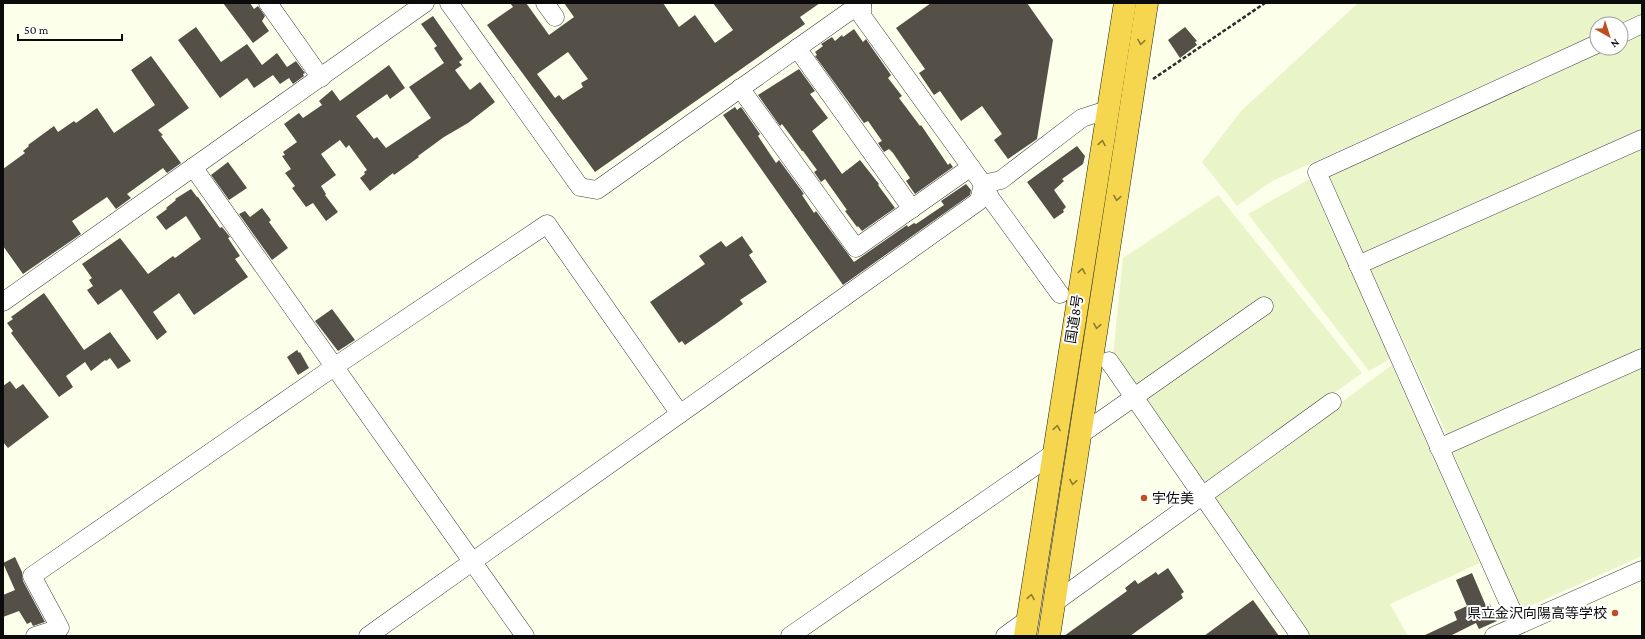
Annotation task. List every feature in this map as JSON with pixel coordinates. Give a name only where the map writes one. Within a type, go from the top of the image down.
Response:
[{"type":"highway","name":"国道8号","points":[[1026,628],[1124,3]]},
{"type":"highway","name":"国道8号","points":[[1049,636],[1147,3]]},
{"type":"street","points":[[268,3],[321,78]]},
{"type":"street","points":[[3,302],[426,3]]},
{"type":"street","points":[[449,3],[580,187],[597,190],[847,12],[861,4],[862,16],[1060,294]]},
{"type":"street","points":[[1629,30],[1642,24]]},
{"type":"street","points":[[797,48],[912,209]]},
{"type":"street","points":[[1518,624],[1317,172],[1589,48]]},
{"type":"street","points":[[740,88],[856,248],[971,167]]},
{"type":"street","points":[[983,184],[1001,180],[1082,118],[1107,110]]},
{"type":"street","points":[[1358,265],[1642,139]]},
{"type":"street","points":[[194,168],[525,636]]},
{"type":"street","points":[[368,636],[979,201],[983,184]]},
{"type":"street","points":[[35,636],[60,628],[32,576],[334,367],[547,224],[680,414]]},
{"type":"street","points":[[1080,435],[1264,306]]},
{"type":"street","points":[[1439,448],[1642,358]]},
{"type":"street","points":[[1109,361],[1300,636]]},
{"type":"street","points":[[1054,603],[1332,402]]},
{"type":"street","points":[[790,636],[1054,453]]},
{"type":"street","points":[[1494,636],[1642,570]]},
{"type":"street","points":[[1005,636],[1026,628]]},
{"type":"path","points":[[1132,94],[1265,3]]},
{"type":"green space","points":[[1358,3],[1642,3],[1642,14],[1629,20],[1629,16],[1589,16],[1589,38],[1272,181],[1237,206],[1202,162],[1241,111]]},
{"type":"green space","points":[[1642,31],[1642,131],[1364,255],[1326,175],[1589,55],[1629,56],[1629,37]]},
{"type":"green space","points":[[1642,141],[1642,353],[1449,439],[1368,264]]},
{"type":"green space","points":[[1310,179],[1390,359],[1369,371],[1248,214]]},
{"type":"green space","points":[[1218,195],[1362,373],[1205,486],[1113,355],[1123,258]]},
{"type":"green space","points":[[1642,363],[1642,556],[1521,610],[1451,448]]},
{"type":"green space","points":[[1392,365],[1480,563],[1390,604],[1408,636],[1309,636],[1213,497]]},
{"type":"building","points":[[223,3],[250,3],[254,9],[258,6],[265,16],[262,21],[269,31],[253,43]]},
{"type":"building","points":[[510,3],[526,3],[549,35],[574,17],[564,3],[663,3],[679,27],[695,15],[715,43],[733,30],[713,3],[820,3],[800,17],[805,24],[595,172],[487,25],[513,7]],"holes":[[[568,52],[588,79],[581,83],[583,87],[563,100],[559,95],[555,98],[537,74]]]},
{"type":"building","points":[[931,3],[1027,3],[1053,40],[1037,139],[1008,159],[994,140],[1002,134],[982,106],[961,121],[940,91],[934,95],[919,73],[925,69],[896,28]]},
{"type":"building","points":[[433,16],[463,59],[459,62],[462,65],[455,70],[470,90],[480,82],[495,102],[468,123],[444,137],[418,156],[419,157],[394,175],[393,173],[370,191],[360,178],[367,170],[349,145],[346,148],[340,140],[321,154],[336,175],[321,186],[326,194],[325,195],[338,212],[326,221],[313,203],[306,207],[292,188],[295,186],[285,173],[291,169],[282,156],[285,155],[283,152],[297,142],[284,124],[299,113],[303,118],[322,105],[319,101],[332,90],[340,101],[389,65],[405,88],[390,99],[387,94],[356,116],[374,139],[377,137],[386,148],[431,118],[409,87],[444,63],[434,48],[437,46],[421,24]]},
{"type":"building","points":[[196,27],[221,62],[247,44],[262,65],[277,53],[287,67],[296,61],[305,73],[303,74],[304,76],[293,84],[289,78],[280,84],[273,75],[254,88],[247,78],[220,98],[178,40]]},
{"type":"building","points":[[1185,27],[1197,41],[1195,42],[1197,45],[1180,58],[1168,40]]},
{"type":"building","points":[[854,29],[863,42],[866,39],[891,75],[888,78],[902,96],[899,98],[920,126],[921,125],[948,165],[950,163],[953,167],[915,194],[906,181],[910,178],[893,153],[889,149],[884,152],[878,143],[882,141],[868,121],[864,123],[815,56],[817,55],[815,52],[823,46],[821,44],[832,37],[835,41],[842,35],[843,37]]},
{"type":"building","points":[[151,56],[189,108],[158,130],[163,135],[161,136],[181,163],[167,173],[163,168],[127,194],[131,198],[116,209],[107,197],[72,221],[81,234],[23,274],[3,246],[3,169],[25,153],[23,151],[29,146],[28,145],[54,126],[58,132],[74,121],[76,123],[97,108],[114,133],[155,105],[131,70]]},
{"type":"building","points":[[799,69],[815,91],[810,94],[828,118],[812,131],[842,174],[860,160],[879,184],[878,185],[895,208],[862,231],[858,226],[857,227],[845,211],[847,210],[825,179],[821,182],[814,172],[817,170],[782,124],[780,126],[758,95]]},
{"type":"building","points":[[735,107],[737,110],[741,107],[760,134],[758,136],[776,163],[779,160],[804,194],[802,195],[814,213],[816,211],[854,262],[907,225],[908,227],[914,223],[916,224],[944,205],[941,201],[966,184],[971,190],[970,195],[843,285],[723,115]]},
{"type":"building","points":[[1077,146],[1085,156],[1083,164],[1062,179],[1064,181],[1054,190],[1066,207],[1063,210],[1064,212],[1054,219],[1027,182]]},
{"type":"building","points":[[228,162],[247,188],[229,200],[211,175]]},
{"type":"building","points":[[191,189],[220,228],[222,227],[230,237],[228,238],[240,256],[235,259],[248,277],[194,315],[179,293],[153,312],[167,332],[157,340],[121,289],[98,305],[87,290],[93,286],[89,280],[92,278],[82,264],[120,238],[148,274],[173,256],[175,258],[201,239],[186,216],[166,230],[156,217],[167,209],[166,208],[176,200],[175,199]]},
{"type":"building","points":[[262,208],[271,220],[269,222],[288,248],[272,260],[239,214],[245,211],[250,217]]},
{"type":"building","points":[[742,236],[753,252],[749,255],[767,282],[740,300],[743,304],[717,323],[685,345],[682,341],[679,343],[650,302],[705,264],[699,256],[721,241],[726,247]]},
{"type":"building","points":[[44,293],[84,350],[110,332],[131,361],[118,369],[110,358],[91,371],[85,362],[66,376],[73,387],[59,397],[11,333],[13,331],[7,323],[13,319],[11,317]]},
{"type":"building","points":[[332,309],[355,340],[338,351],[315,321]]},
{"type":"building","points":[[297,350],[299,353],[300,352],[309,368],[298,375],[287,357]]},
{"type":"building","points":[[10,381],[16,389],[23,384],[49,417],[8,448],[3,442],[3,386]]},
{"type":"building","points":[[15,557],[22,572],[23,581],[45,622],[33,626],[31,622],[27,624],[19,611],[3,617],[3,595],[15,590],[3,563]]},
{"type":"building","points":[[1168,568],[1184,592],[1181,594],[1183,598],[1130,636],[1064,636],[1127,591],[1125,588],[1135,580],[1138,584],[1156,572],[1158,575]]},
{"type":"building","points":[[1472,573],[1486,606],[1490,604],[1497,621],[1479,629],[1476,623],[1450,636],[1423,636],[1457,620],[1454,612],[1467,606],[1456,580]]},
{"type":"building","points":[[1253,600],[1279,636],[1204,636]]},
{"type":"place","name":"宇佐美","points":[[1144,498]]},
{"type":"place","name":"県立金沢向陽高等学校","points":[[1615,613]]}]
